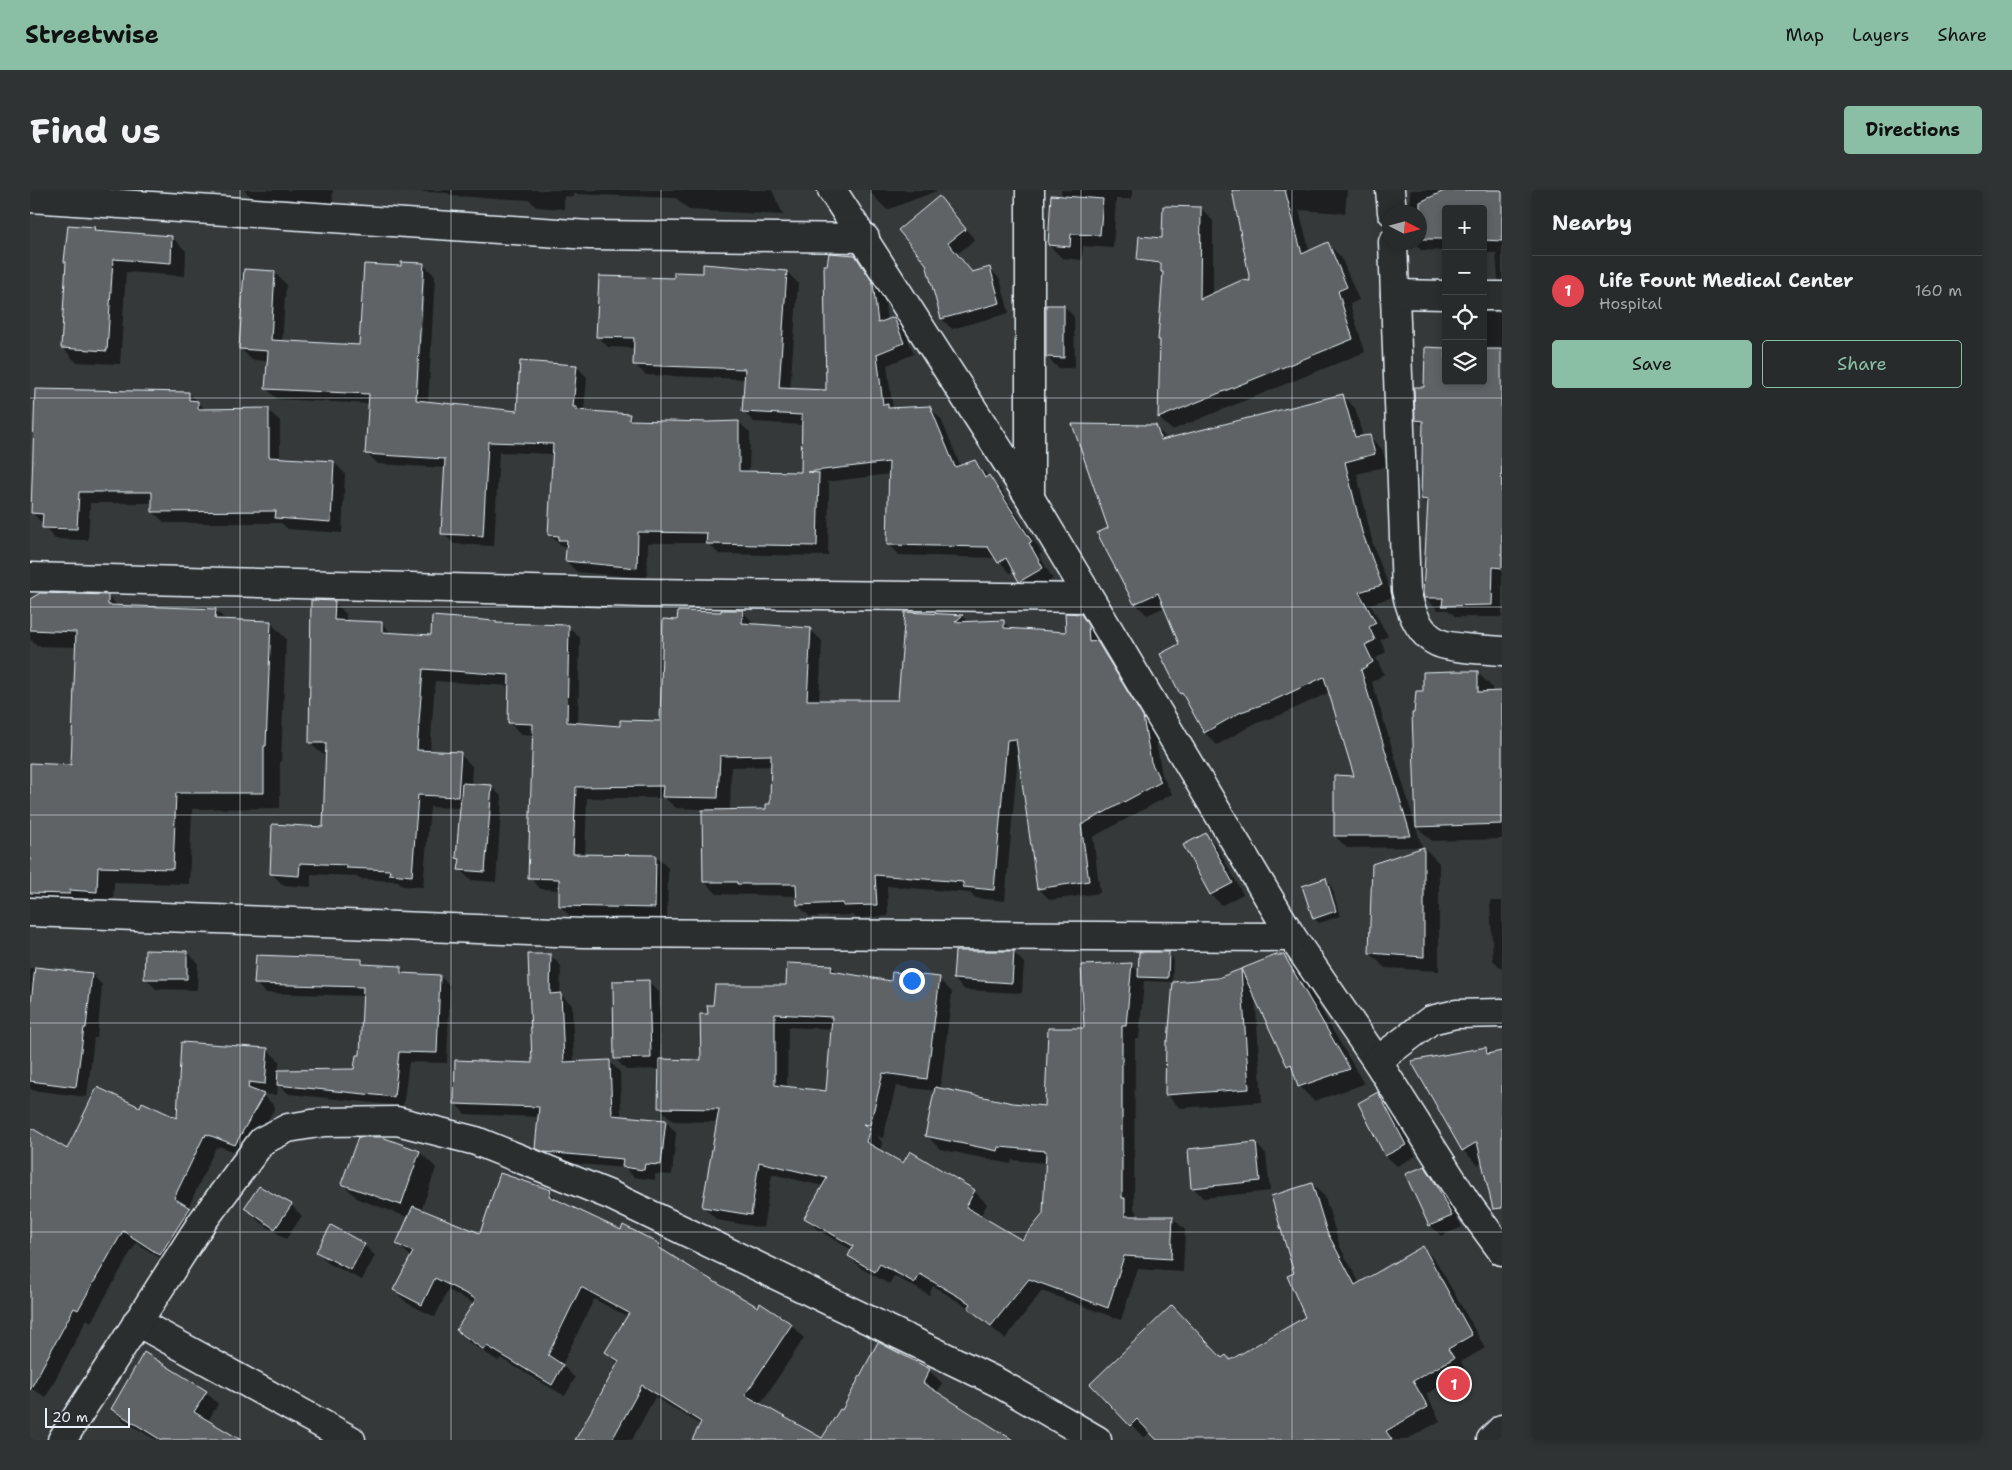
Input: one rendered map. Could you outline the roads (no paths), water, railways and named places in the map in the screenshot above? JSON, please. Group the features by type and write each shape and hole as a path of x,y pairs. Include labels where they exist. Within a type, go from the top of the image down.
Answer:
{"street":[{"path":"832,190 1030,498 1292,937 1376,1061 1466,1202 1502,1251"},
{"path":"1030,190 1030,498"},
{"path":"1390,190 1391,205"},
{"path":"30,198 589,235 864,238"},
{"path":"1393,250 1406,590 1409,604 1415,619 1437,643 1502,651"},
{"path":"1395,294 1442,295"},
{"path":"1487,296 1502,296"},
{"path":"30,577 643,593 1089,598"},
{"path":"30,912 583,933 1292,937"},
{"path":"1376,1061 1431,1020 1456,1014 1502,1013"},
{"path":"62,1440 202,1222 262,1141 288,1128 324,1122 397,1122 476,1141 610,1195 997,1382 1097,1440"},
{"path":"137,1322 351,1440"},
{"path":"1491,1440 1502,1430"}],"place":[{"name":"Life Fount Medical Center","path":"1454,1384"}]}
